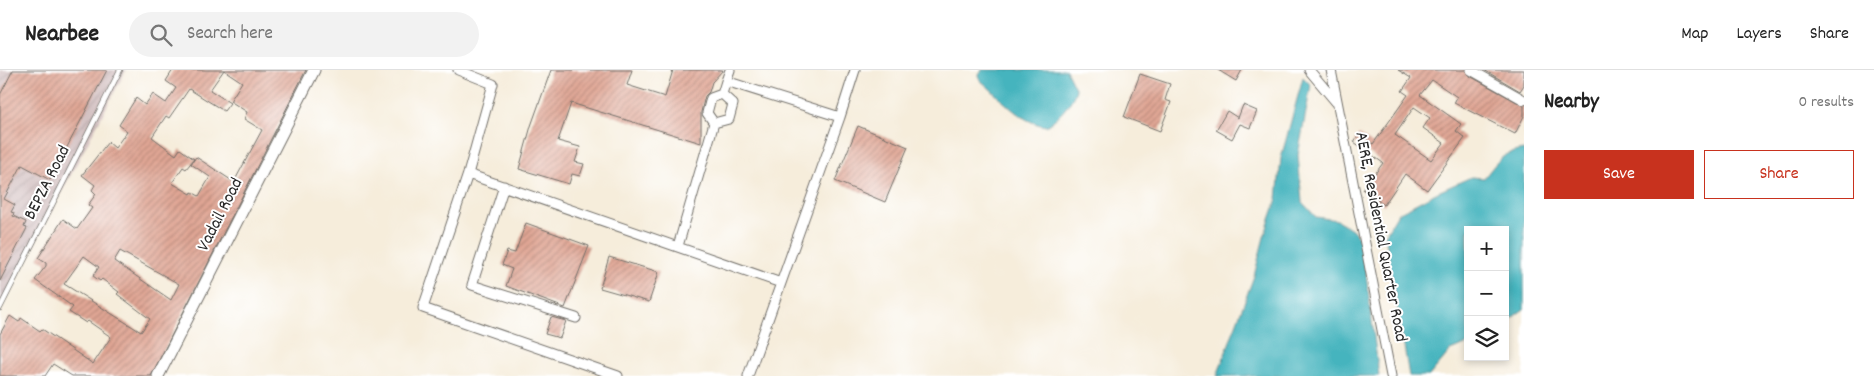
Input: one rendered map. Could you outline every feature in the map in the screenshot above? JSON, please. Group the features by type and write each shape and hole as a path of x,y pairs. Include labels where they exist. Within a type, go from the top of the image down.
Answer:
{"street":[{"name":"Vadail Road","path":"158,376 314,70"},
{"path":"458,70 492,84 468,174 423,308 618,376"},
{"path":"722,94 730,70"},
{"path":"748,376 855,70"},
{"name":"AERE, Residential Quarter Road","path":"1309,70 1338,104"},
{"name":"AERE, Residential Quarter Road","path":"1331,70 1391,376"},
{"path":"1471,70 1524,100"},
{"path":"726,81 840,117"},
{"path":"714,123 729,119 733,104 722,94"},
{"path":"714,123 707,113 711,98 722,94"},
{"path":"678,246 714,123"},
{"path":"468,174 781,283"},
{"path":"504,186 472,284 576,318"}],"lane":[{"name":"BEPZA Road","path":"0,308 120,70"}],"shaded area":[{"path":"0,70 126,70 0,309"}],"water":[{"path":"982,70 1066,70 1076,90 1071,101 1055,119 1046,126 1036,124 1010,108 980,80 979,75"},
{"path":"1303,77 1311,85 1298,155 1302,202 1316,217 1337,220 1352,229 1358,236 1366,274 1379,376 1217,376 1254,276 1264,237 1277,199 1281,158"},
{"path":"1524,150 1524,309 1509,320 1509,226 1464,226 1464,346 1450,351 1429,376 1409,376 1385,235 1398,213 1471,177 1484,178 1497,162 1516,151"}],"building":[{"path":"13,70 107,70 50,180 22,165 4,199 15,205 11,212 14,213 13,216 26,222 24,227 27,228 0,281 0,95"},
{"path":"173,70 224,70 306,70 151,376 72,376 53,364 45,376 0,376 0,334 10,316 19,322 21,318 40,331 42,329 93,364 111,337 88,321 86,323 69,312 73,307 35,280 46,266 46,263 38,258 63,219 77,229 92,208 88,205 96,194 92,190 95,185 82,175 108,142 115,148 127,131 119,125 136,98 145,105 153,94 166,103 176,88 166,81","holes":["224,70 242,82 230,101 247,112 244,119 262,130 234,182 196,157 191,164 210,177 199,196 192,192 191,194 172,183 183,167 186,169 194,159 180,149 176,155 152,137 166,116 169,118 189,89 224,111 230,103 210,90","120,251 179,284 171,300 114,261","84,256 99,267 93,276 100,281 102,279 119,292 117,294 150,319 141,332 64,284"]},
{"path":"551,70 632,70 627,85 665,97 673,70 723,70 712,82 709,92 705,96 701,112 701,143 571,103 558,141 580,147 575,162 584,164 580,176 572,174 569,184 519,169 531,126"},
{"path":"1218,70 1242,70 1236,81"},
{"path":"1398,70 1465,70 1468,75 1524,106 1524,116 1515,134 1454,103 1457,97 1432,80 1420,95 1461,124 1456,131 1465,138 1427,190 1405,174 1384,205 1363,190 1383,163 1354,142 1359,134 1373,144 1408,95 1402,91 1411,78","holes":["1414,107 1430,118 1423,128 1444,143 1431,160 1395,135"]},
{"path":"1484,70 1524,70 1524,85 1520,91"},
{"path":"1140,74 1170,84 1165,100 1171,102 1160,131 1124,117"},
{"path":"1243,105 1257,111 1250,128 1240,124 1232,139 1216,130 1227,111 1238,118"},
{"path":"858,126 908,147 885,202 835,181"},
{"path":"526,223 589,246 565,308 506,286 512,269 502,265 507,251 515,253"},
{"path":"609,257 659,272 649,302 600,288"},
{"path":"551,317 566,321 560,338 545,334"}]}
